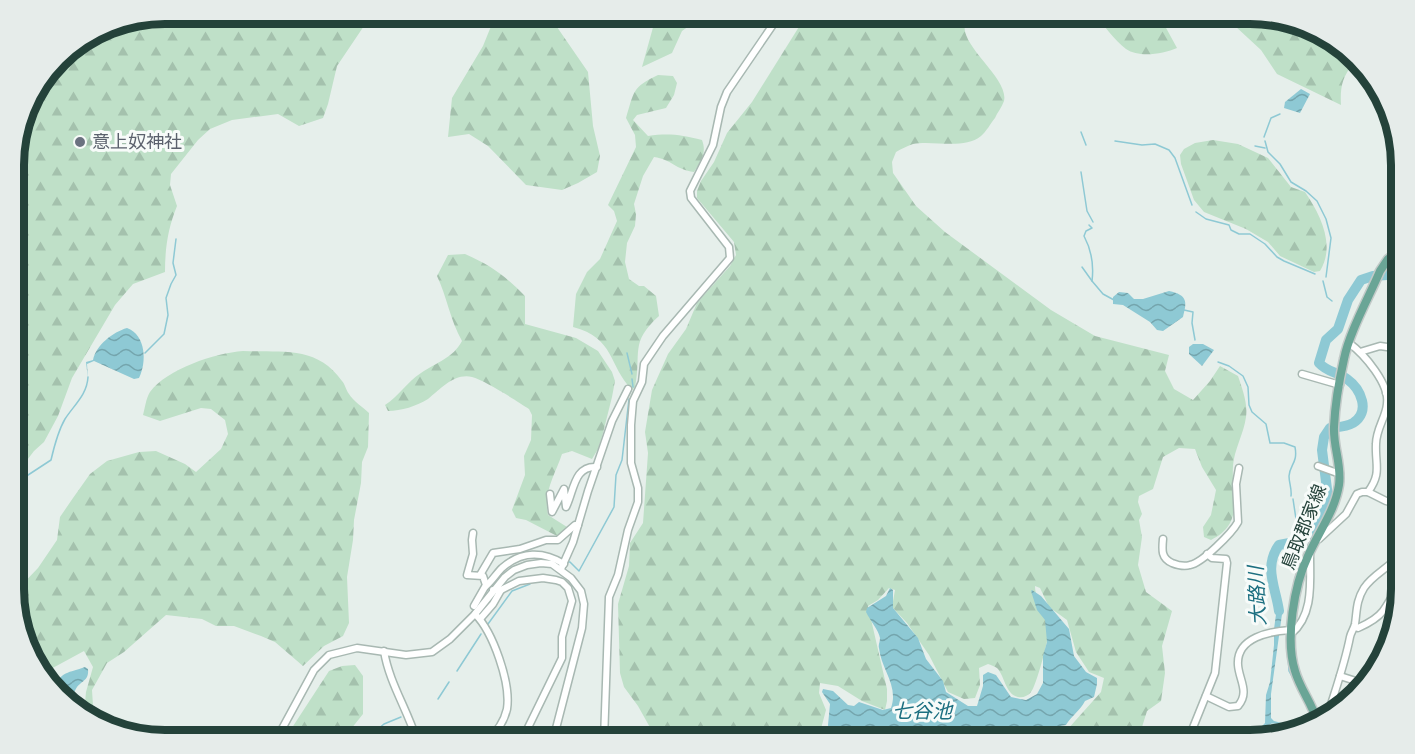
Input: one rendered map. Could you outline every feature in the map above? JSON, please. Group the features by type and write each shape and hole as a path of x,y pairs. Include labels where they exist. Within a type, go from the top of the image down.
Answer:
{"main road":[{"name":"鳥取郡家線","path":"1315,713 1295,673 1290,649 1291,632 1302,567 1334,504 1340,474 1334,426 1344,360 1378,275 1391,257"}],"street":[{"path":"604,730 609,597 618,575 638,497 631,463 633,401 642,382 645,360 730,258 729,247 691,198 690,192 713,145 723,100 774,24"},
{"path":"1349,343 1368,360 1386,393 1388,405 1376,444 1377,479 1368,492"},
{"path":"1360,352 1380,346 1391,348"},
{"path":"1302,374 1341,380"},
{"path":"562,567 612,421 628,389"},
{"path":"1386,393 1391,390"},
{"path":"1318,466 1340,474"},
{"path":"550,494 552,512 564,489 567,507 580,472 587,467 597,467"},
{"path":"1163,539 1162,554 1172,563 1181,566 1193,565 1219,545 1238,522 1236,484 1239,468"},
{"path":"1206,696 1229,707 1238,706 1244,694 1238,661 1242,647 1271,632 1291,632 1302,622 1307,612 1310,593 1311,548 1346,514 1358,494 1368,492 1391,502"},
{"path":"480,575 494,553 520,549 546,540 558,540 578,525"},
{"path":"473,533 473,554 467,575 480,575 485,578 486,586"},
{"path":"474,606 486,586 506,565 527,555 545,554 562,567 581,591 584,604 582,627 556,730"},
{"path":"1192,730 1215,673 1227,563 1226,559 1212,558 1207,554"},
{"path":"477,616 493,590 514,570 527,565 552,564 562,567"},
{"path":"1331,704 1355,627 1356,606 1363,589 1391,564"},
{"path":"493,590 501,590 519,581 543,578 562,582 568,588 572,601 562,637 562,658 527,730"},
{"path":"281,730 314,670 329,655 357,648 406,655 432,652 493,604 501,590"},
{"path":"1355,627 1358,628 1374,619 1383,611 1391,597"},
{"path":"477,616 483,622 495,649 507,693 507,709 502,724 496,730"},
{"path":"384,651 388,673 405,707 413,730"},
{"path":"1340,675 1357,681"}],"green space":[{"path":"365,24 337,66 323,118 299,126 278,114 232,120 210,129 198,140 171,174 170,185 177,206 168,238 165,272 133,284 115,305 72,378 58,416 44,442 24,464 24,156 31,120 53,79 72,59 95,43 120,31 147,25"},
{"path":"492,24 555,24 588,72 593,126 600,156 597,172 562,190 526,185 488,146 469,134 448,137 452,98 483,46"},
{"path":"654,24 692,24 682,31 672,53 642,67"},
{"path":"801,24 965,24 966,34 971,45 998,80 1004,101 987,130 974,140 957,144 913,144 896,152 892,162 893,173 916,206 945,232 1051,310 1095,336 1169,355 1165,371 1174,389 1193,400 1220,366 1238,376 1246,412 1233,466 1234,508 1228,526 1211,540 1204,537 1203,527 1211,515 1216,490 1202,467 1195,449 1179,448 1163,457 1153,489 1139,496 1142,537 1138,565 1146,592 1172,611 1162,646 1165,673 1161,701 1147,711 1141,730 1067,730 1101,692 1104,678 1089,672 1076,652 1067,620 1049,607 1040,588 1035,586 1037,597 1047,617 1049,629 1036,681 1031,692 1024,697 1018,697 1010,692 1000,671 988,664 979,668 980,685 975,698 964,699 948,692 929,655 907,623 892,607 895,590 889,588 878,600 868,606 887,689 885,710 862,701 838,686 820,683 819,693 826,710 821,730 651,730 624,687 620,673 618,604 629,566 630,543 643,523 648,453 645,432 652,390 668,354 686,329 697,303 730,266 736,255 734,242 697,198 697,191 727,133 752,102"},
{"path":"1103,24 1163,24 1177,48 1151,54 1137,53 1131,52 1118,42"},
{"path":"1233,24 1268,25 1295,31 1328,48 1351,66 1341,88 1341,105 1277,74 1261,50"},
{"path":"658,75 673,76 677,83 674,95 666,108 637,115 633,120 648,136 669,135 702,140 704,153 694,172 654,157 643,176 634,204 635,226 627,243 625,262 629,279 639,286 644,286 656,296 659,316 640,341 637,375 635,387 632,390 624,381 604,345 587,332 573,327 576,294 587,272 600,259 617,221 614,211 608,205 636,147 635,135 626,118 631,102 635,91 643,83"},
{"path":"1213,140 1238,144 1268,158 1291,187 1305,192 1321,220 1326,240 1327,251 1320,271 1314,272 1280,256 1268,242 1246,229 1204,212 1194,200 1180,155 1184,149 1195,143"},
{"path":"465,254 497,272 525,296 525,324 576,338 598,351 612,372 615,381 603,433 592,459 572,451 562,454 553,476 548,491 548,515 567,527 557,536 526,520 516,518 512,510 525,475 524,456 531,440 532,415 529,409 484,382 465,376 459,377 414,406 388,411 385,405 416,377 449,356 462,341 437,276 448,255"},
{"path":"232,352 285,352 310,356 332,369 343,382 351,397 369,413 368,447 362,462 347,577 349,623 343,636 324,646 303,666 275,642 261,636 234,626 216,626 202,619 166,615 124,652 107,663 92,690 93,710 85,704 93,667 84,651 50,670 35,643 29,625 25,607 24,583 38,568 57,540 60,517 90,474 107,461 139,452 156,451 185,464 196,472 221,449 228,434 225,420 211,409 201,408 160,421 143,415 150,392 168,376 192,364"},
{"path":"355,665 363,676 363,714 351,730 291,730 329,671 342,666"}],"water":[{"path":"1301,89 1310,94 1300,113 1284,108 1285,102"},
{"path":"1169,291 1183,297 1185,307 1183,317 1163,331 1157,330 1150,322 1123,305 1113,304 1113,297 1119,292 1128,293 1134,299 1143,299"},
{"path":"127,328 138,337 143,350 142,372 139,378 134,379 94,361 87,364 88,379 86,362 93,360 98,349 106,340"},
{"path":"1193,344 1203,344 1214,350 1202,366 1189,354 1189,347"},
{"name":"七谷池","path":"890,588 893,590 893,608 918,638 926,659 943,681 946,692 968,706 977,706 983,686 983,675 988,672 996,675 1011,697 1026,700 1037,694 1043,683 1043,656 1047,642 1045,620 1037,610 1032,590 1041,596 1069,629 1074,656 1086,672 1097,678 1094,697 1085,701 1066,725 1055,727 1053,730 829,730 830,704 822,692 823,689 833,691 848,705 854,706 859,702 883,710 891,708 893,692 880,656 880,638 866,612 867,608 886,596"},
{"path":"1279,598 1282,614 1271,694 1271,718 1288,725 1271,724 1258,730 1265,723 1266,695 1270,682 1274,645 1277,607 1275,601"},
{"path":"85,667 88,669 88,675 76,689 73,696 58,681 70,672"}],"waterway":[{"path":"1264,137 1271,118 1280,114"},
{"path":"1081,132 1086,145"},
{"path":"1115,141 1142,145 1155,144 1169,150 1175,158 1192,205"},
{"path":"1265,141 1268,152 1280,164 1291,182 1317,201 1326,219 1331,238 1326,277"},
{"path":"1255,146 1265,148"},
{"path":"1081,172 1087,211 1093,222"},
{"path":"1196,212 1206,219 1229,225 1231,230 1239,234 1250,234 1265,244 1277,257 1315,274"},
{"path":"1089,225 1092,228 1086,231 1084,236 1092,258 1092,281 1103,294 1114,300"},
{"path":"145,353 164,334 168,315 166,298 176,275 173,263 176,239"},
{"path":"1082,267 1092,281"},
{"name":"大路川","path":"1279,611 1271,569 1274,553 1279,545 1300,541 1309,534 1327,506 1322,450 1324,437 1330,428 1353,423 1362,413 1360,394 1352,383 1319,363 1326,340 1338,329 1348,300 1361,280 1373,276 1391,275"},
{"path":"1323,281 1327,297 1332,301"},
{"path":"1184,310 1193,312 1195,340"},
{"path":"627,353 632,374"},
{"path":"1218,362 1229,366 1243,376 1248,387 1249,405 1252,412 1266,424 1270,443 1284,443 1295,447 1295,460 1289,476 1291,496"},
{"path":"24,479 51,460 60,429 83,395 88,377"},
{"path":"632,379 633,387"},
{"path":"567,562 579,571 614,507 616,475 622,460 629,399"},
{"path":"1293,499 1296,519 1305,532"},
{"name":"大路川","path":"1312,537 1324,515"},
{"path":"1305,551 1310,541"},
{"path":"1295,578 1302,558"},
{"path":"488,624 512,591 530,584"},
{"path":"457,671 481,634"},
{"path":"1287,638 1289,671 1294,680"},
{"path":"438,699 449,682"},
{"path":"377,730 384,724 401,717"}],"place":[{"name":"意上奴神社","path":"80,142"}]}
